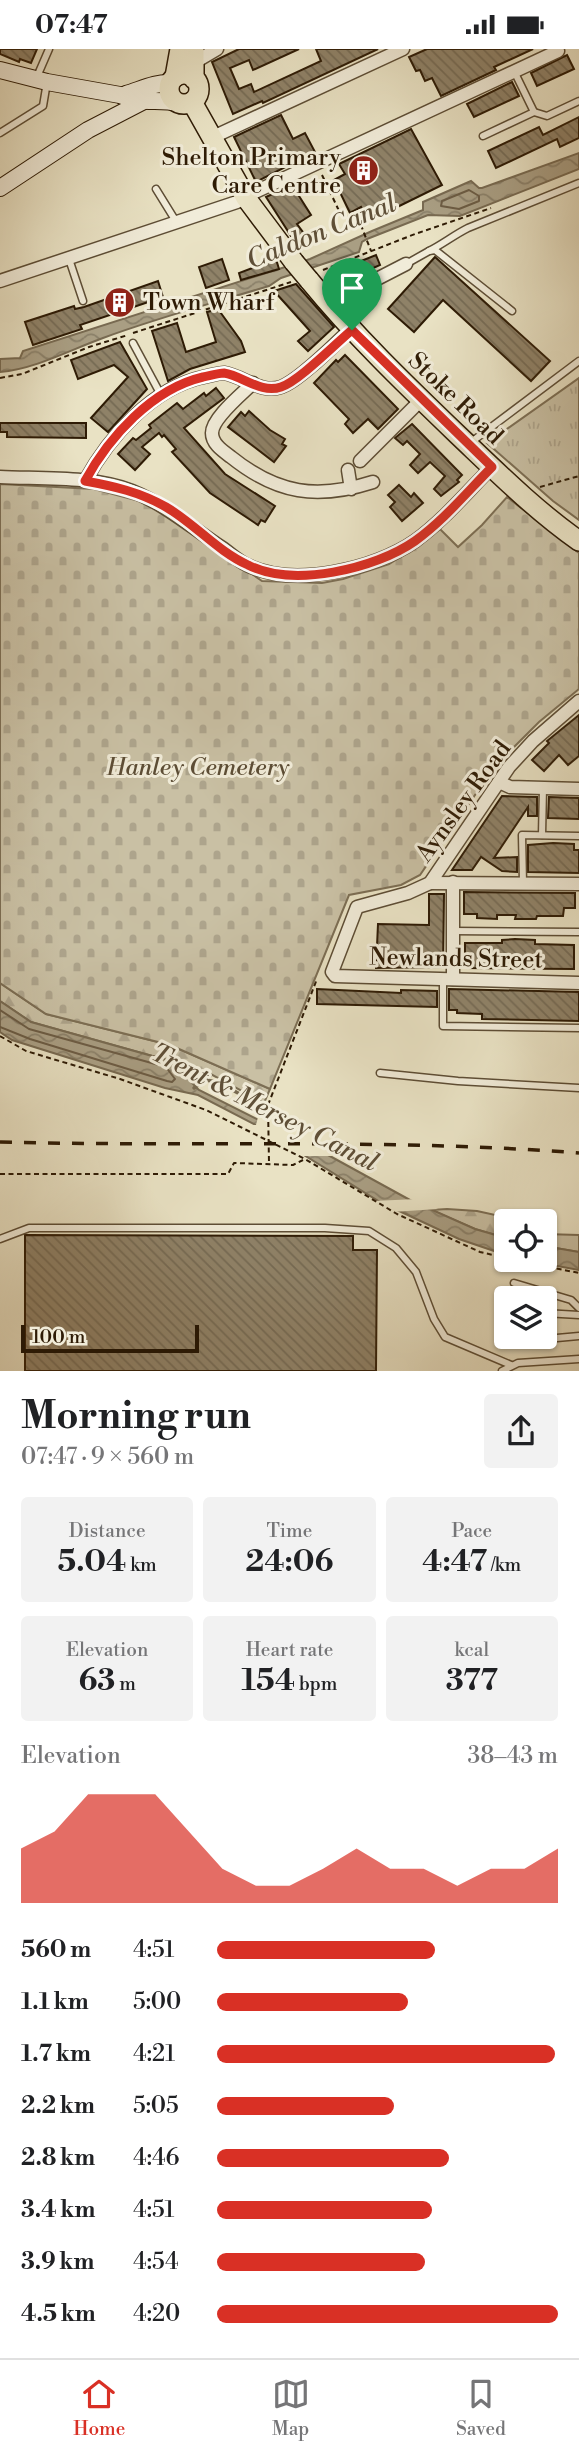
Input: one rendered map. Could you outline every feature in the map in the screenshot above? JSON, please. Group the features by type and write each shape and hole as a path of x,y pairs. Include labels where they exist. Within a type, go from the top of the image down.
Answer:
{"main road":[{"path":"0,70 42,81 120,95 131,100 185,102 198,92 185,66 162,83 120,95"},
{"name":"Stoke Road","path":"185,66 169,94 185,102 214,137 246,198 336,313 468,445 551,521 579,541"},
{"path":"88,130 103,113 96,92"},
{"path":"0,188 88,130 144,101"}],"street":[{"path":"185,66 217,49"},
{"path":"214,137 403,49"},
{"path":"0,281 246,198 514,71 536,54 558,51"},
{"path":"336,313 373,281 406,264"},
{"path":"85,481 96,461 118,434 149,404 189,380 223,373 265,389 280,387 302,373 352,330"},
{"path":"253,383 222,413 213,426 211,435 216,444 245,469 262,480 300,491 334,492 373,482"},
{"path":"360,460 421,400"},
{"path":"0,477 85,481 129,490 166,507 248,566 275,573 316,575 375,561 414,542 439,521 492,467"},
{"path":"348,470 351,489"},
{"name":"Aynsley Road","path":"332,975 357,907 408,893 429,883 499,782 533,741 579,701"},
{"path":"499,782 510,787 573,789"},
{"path":"448,979 453,931 453,882"},
{"path":"429,883 579,884"},
{"name":"Newlands Street","path":"332,975 579,983"}],"lane":[{"path":"0,133 43,106 42,81 49,49"},
{"path":"514,71 534,112"},
{"path":"483,136 534,112 547,116 579,101"},
{"path":"406,264 468,228 579,183"},
{"path":"156,189 177,223"},
{"path":"429,251 435,250 441,254 512,311"},
{"path":"69,259 83,301"},
{"path":"133,343 162,396"},
{"path":"468,445 579,361"},
{"path":"573,789 579,779"},
{"path":"542,835 543,788"},
{"path":"523,883 522,835 579,836"},
{"path":"453,931 579,932"},
{"path":"448,979 443,1026 579,1028"},
{"path":"380,1073 469,1082 579,1088"},
{"path":"0,1239 29,1228 335,1228 369,1231 396,1248 416,1272 434,1319 445,1337 511,1365"},
{"path":"514,1283 571,1300 579,1308"},
{"path":"557,1314 579,1315"},
{"path":"557,1338 579,1336"},
{"path":"502,1371 519,1363 579,1359"}],"path":[{"path":"317,163 341,215 359,221 371,252"},
{"path":"515,488 538,488 579,476"},
{"path":"269,1163 268,1105 317,979"},
{"path":"0,1036 26,1051 120,1079 193,1105 305,1159 397,1214 494,1255"},
{"path":"0,1174 228,1174 234,1163 293,1165 305,1159"},
{"path":"557,1269 579,1273"}],"green space":[{"path":"579,378 579,520 553,501 487,443"},
{"name":"Hanley Cemetery","path":"0,484 94,489 143,502 166,514 262,581 322,583 343,579 389,564 440,529 458,547 507,497 579,553 579,689 539,722 495,766 420,875 401,885 349,895 270,1089 170,1045 46,1014 0,983"},
{"path":"0,983 46,1014 170,1045 270,1089 264,1103 207,1072 193,1084 170,1061 31,1022 0,1001"},
{"path":"431,1210 477,1211 494,1215 494,1235 475,1229"},
{"path":"557,1234 579,1235 579,1252 557,1248"}],"water":[{"path":"579,153 579,169 460,216 428,215 367,239 362,242 359,252 281,278 269,286 144,324 39,363 0,372 0,359 20,358 23,351 310,259 423,210 423,202 471,181 482,188"},
{"path":"0,1001 31,1022 170,1061 199,1090 410,1200 475,1229 494,1235 494,1251 459,1239 380,1202 254,1124 198,1095 165,1088 12,1040 0,1032"},
{"path":"557,1248 579,1252 579,1270 557,1266"}],"pier":[{"path":"258,1117 337,1156 301,1156 249,1125 256,1125"},
{"path":"417,1199 438,1209 392,1212 373,1201"}],"building":[{"path":"0,49 37,49 31,63 20,59 19,62 0,54"},
{"path":"239,49 299,49 253,70 249,60 230,68 239,89 251,84 254,92 321,61 316,49 378,49 263,103 262,101 233,114 212,62"},
{"path":"427,49 533,49 441,96 432,78 425,81 409,57"},
{"path":"567,55 574,69 537,86 531,73"},
{"path":"512,82 519,96 474,117 467,104"},
{"path":"281,115 293,139 305,133 315,152 256,182 234,137"},
{"path":"579,117 579,138 560,147 557,139 496,168 488,151 539,127 543,135"},
{"name":"Shelton Primary Care Centre","path":"411,129 442,185 379,216 378,213 366,218 361,207 350,213 334,180 345,174 339,164"},
{"path":"292,185 311,215 297,224 309,244 300,250 266,197"},
{"path":"376,255 380,265 360,274 356,263"},
{"path":"435,257 550,361 531,381 443,300 414,332 388,309"},
{"path":"222,259 229,280 206,288 199,267"},
{"path":"276,259 279,269 241,280 239,273"},
{"path":"158,281 163,297 80,325 82,329 33,345 25,322 74,306 75,309 84,307"},
{"path":"296,284 334,327 308,351 298,341 310,331 274,291"},
{"path":"218,309 241,341 245,352 190,369 168,381 152,331 177,323 186,352 216,342 207,312"},
{"path":"120,342 147,389 108,432 91,418 128,377 114,365 78,379 71,360"},
{"path":"345,355 398,409 378,429 368,419 353,433 345,424 349,419 314,383 336,360 338,362"},
{"path":"216,388 224,398 184,428 225,474 275,506 265,522 261,520 258,525 210,493 172,452 176,449 164,435 162,437 159,433 142,447 150,454 135,470 118,454 133,438 136,440 151,428 149,425 177,403 183,409 204,393 206,396"},
{"path":"249,411 270,430 285,439 282,444 286,446 274,462 228,427 241,412 245,416"},
{"path":"0,423 86,423 86,438 7,437 7,432 0,432"},
{"path":"412,424 462,475 457,480 459,482 441,496 434,489 445,476 430,462 418,473 410,465 420,454 407,441 403,445 395,438"},
{"path":"399,485 411,497 414,493 423,503 402,521 390,507 395,502 388,495"},
{"path":"579,715 579,756 568,765 559,755 544,771 532,760 549,743 547,741"},
{"path":"502,796 537,797 537,816 528,816 528,807 494,858 517,857 517,872 502,871 481,857 472,870 452,870"},
{"path":"549,797 579,798 579,819 548,818"},
{"path":"574,844 574,850 579,850 579,873 528,872 528,845"},
{"path":"464,892 575,893 575,908 564,908 563,916 537,916 536,919 515,919 516,915 497,915 497,919 477,918 477,914 464,914"},
{"path":"429,894 444,894 443,967 376,968 378,924 429,925"},
{"path":"502,940 535,940 535,944 574,945 574,969 465,968 465,943 502,943"},
{"path":"317,989 401,993 401,990 437,991 437,1007 317,1004"},
{"path":"449,989 579,992 579,1021 482,1019 482,1014 457,1013 457,1010 449,1010"},
{"path":"25,1235 353,1236 353,1250 377,1250 376,1371 25,1371"}],"waterway":[{"name":"Trent & Mersey Canal","path":"194,1088 210,1076"},
{"name":"Trent & Mersey Canal","path":"205,1080 218,1082 263,1107"}],"railway":[{"path":"0,1142 362,1144 579,1153"}],"place":[{"name":"Shelton Primary Care Centre","path":"364,171"},
{"name":"Town Wharf","path":"120,302"}],"route":[{"path":"352,330 492,467 439,521 414,542 375,561 336,572 316,575 275,573 248,566 166,507 129,490 85,481 96,461 118,434 149,404 189,380 223,373 265,389 280,387 302,373 352,330"}],"water label":[{"name":"Caldon Canal","path":"321,231"}]}
